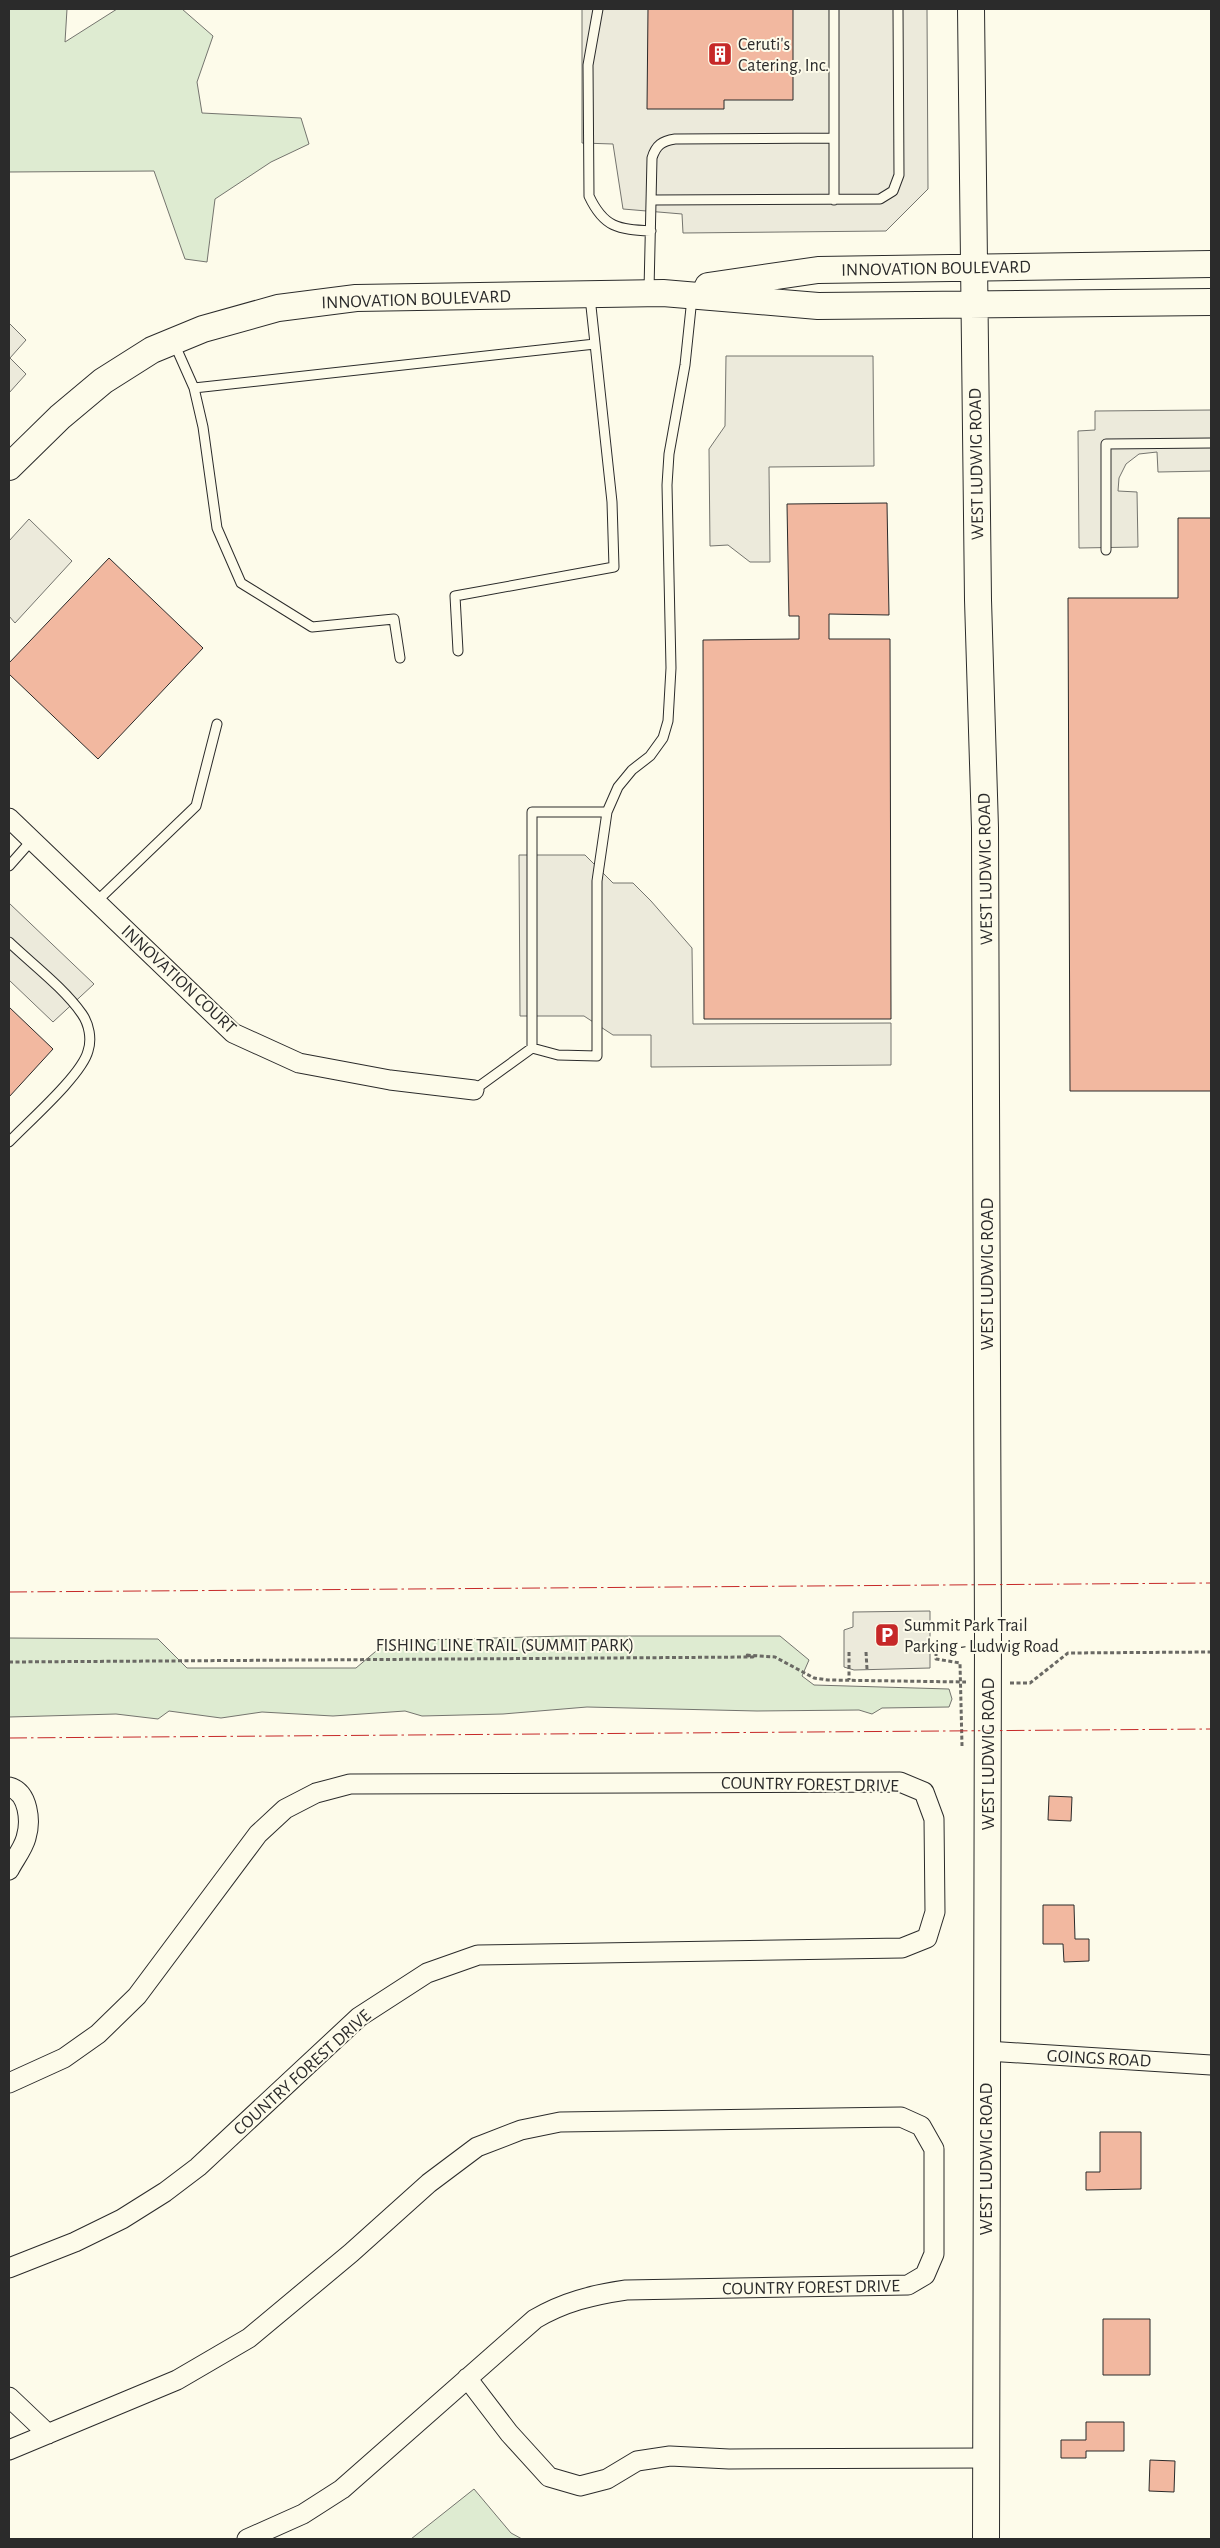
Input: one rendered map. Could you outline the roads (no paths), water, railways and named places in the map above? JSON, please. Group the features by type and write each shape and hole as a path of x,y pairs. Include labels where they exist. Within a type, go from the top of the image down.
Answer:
{"main road":[{"name":"WEST LUDWIG ROAD","path":"971,9 978,600 985,828 988,1627 986,2539"},
{"name":"INNOVATION BOULEVARD","path":"656,293 818,270 1211,264"},
{"name":"INNOVATION BOULEVARD","path":"9,467 60,417 103,381 152,350 203,329 278,308 356,298 656,293 818,306 1211,302"}],"street":[{"name":"INNOVATION COURT","path":"9,818 233,1033 299,1062 390,1080 474,1090"},
{"name":"COUNTRY FOREST DRIVE","path":"9,2083 64,2058 98,2034 137,1996 258,1834 285,1808 316,1793 350,1784 900,1782 924,1792 934,1819 935,1912 927,1938 902,1948 478,1956 427,1973 359,2017 198,2167 165,2192 122,2219 75,2242 9,2268"},
{"path":"9,1787 14,1788 25,1802 29,1818 26,1839 9,1870"},
{"name":"GOINGS ROAD","path":"987,2051 1211,2065"},
{"name":"COUNTRY FOREST DRIVE","path":"9,2450 176,2380 249,2338 350,2253 428,2183 477,2147 521,2130 560,2122 902,2117 921,2126 934,2149 934,2254 925,2275 908,2285 626,2290 587,2296 556,2307 535,2319 342,2489 303,2514 246,2539"},
{"path":"467,2378 508,2434 549,2477 580,2486 608,2479 637,2461 670,2456 729,2459 986,2458"},
{"path":"9,2397 48,2434"}],"lane":[{"path":"598,9 588,65 589,196 596,211 609,224 624,229 651,231"},
{"path":"834,9 834,200"},
{"path":"653,200 880,199 893,191 899,175 898,9"},
{"path":"656,293 651,231 653,200 652,158 655,148 664,141 834,138"},
{"path":"458,651 454,596 614,568 612,502 589,294"},
{"path":"532,1048 558,1055 597,1056 597,881 607,812 618,787 632,770 650,756 663,738 668,721 671,668 667,485 669,454 685,366 692,295"},
{"path":"173,341 194,388 203,427 217,528 241,583 312,627 394,619 400,658"},
{"path":"194,388 595,344"},
{"path":"1106,550 1106,444 1211,443"},
{"path":"96,902 196,806 217,724"},
{"path":"532,1048 532,812 607,812"},
{"path":"9,866 32,840"},
{"path":"9,942 83,1015 90,1033 89,1050 81,1066 9,1142"},
{"path":"474,1090 532,1048"}],"place":[{"name":"Ceruti's Catering, Inc.","path":"720,54"},
{"name":"Summit Park Trail Parking - Ludwig Road","path":"887,1635"}]}
